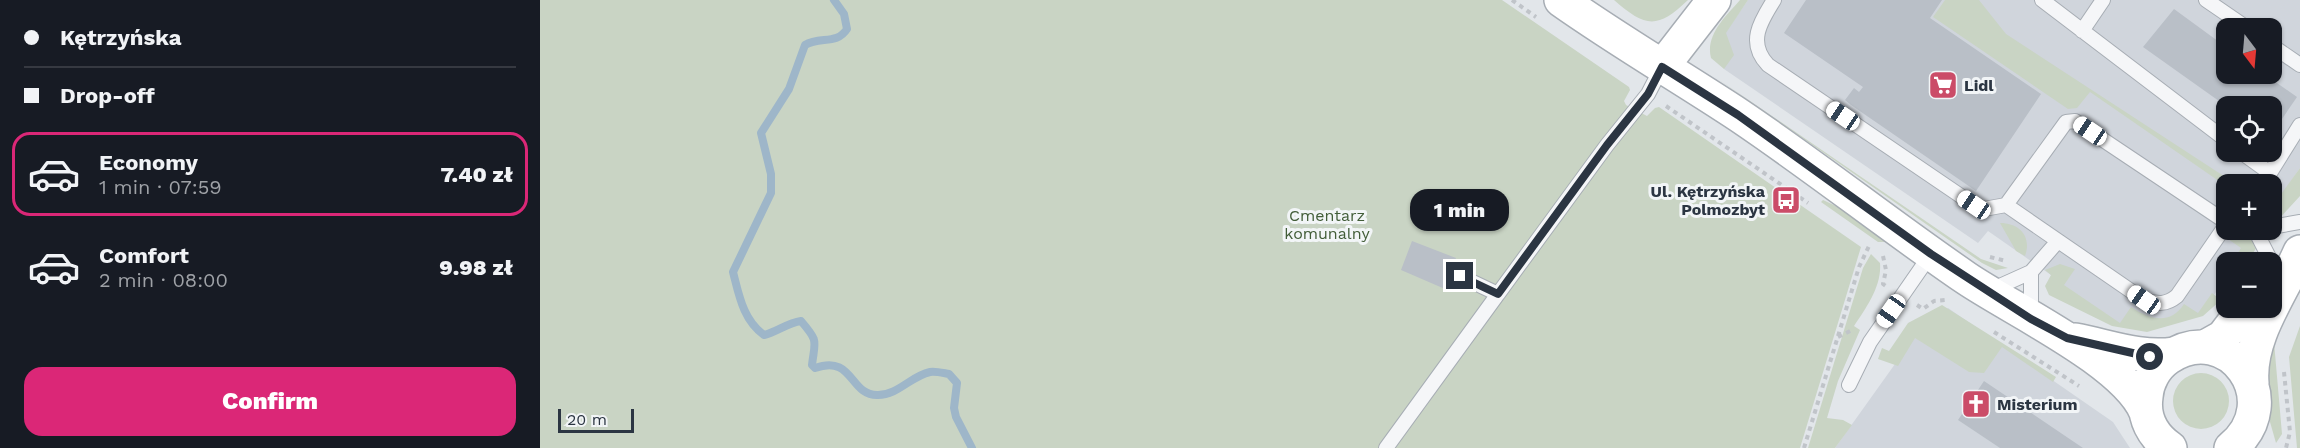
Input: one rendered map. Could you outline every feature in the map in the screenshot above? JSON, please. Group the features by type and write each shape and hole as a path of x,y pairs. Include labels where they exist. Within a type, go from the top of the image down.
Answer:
{"main road":[{"path":"1655,81 1714,0"},
{"path":"1551,10 1655,81 1795,154 1986,292 2067,338 2135,391 2156,436 2170,448"},
{"path":"2282,264 2300,244"},
{"path":"2146,412 2146,389 2150,379 2164,360 2223,337 2237,318"},
{"path":"2265,318 2252,360 2253,396 2260,434 2267,448"},
{"path":"2067,338 2150,357 2189,351 2234,358 2253,396 2247,430 2231,448"}],"lane":[{"path":"1774,0 1756,31 1757,50 1768,64 1974,205 1984,209 2006,205 2066,122 2075,121 2216,217"},
{"path":"2042,0 2216,132"},
{"path":"2082,31 2103,0"},
{"path":"2206,0 2232,18"},
{"path":"2282,53 2300,65"},
{"path":"1386,448 1655,81"},
{"path":"2282,154 2300,126"},
{"path":"2255,162 2270,173 2277,162"},
{"path":"2006,205 2144,300 2158,304 2169,302 2177,296 2216,239"},
{"path":"2282,225 2300,222"},
{"path":"2263,240 2272,252"},
{"path":"1986,292 2031,272 2058,241"},
{"path":"1849,386 1870,342 1931,254"},
{"path":"2031,272 2031,319"},
{"path":"1460,276 1498,294"}],"path":[{"path":"1512,0 1551,10"},
{"path":"1655,81 1817,210"},
{"path":"1860,240 1874,250"},
{"path":"1804,448 1859,267 1869,246"},
{"path":"1880,254 1886,263 1883,284 1923,309 1938,300 1952,304"},
{"path":"1980,255 2020,264 2031,272"},
{"path":"1988,328 2081,387"},
{"path":"2283,365 2290,432 2286,448"}],"shaded area":[{"path":"1748,0 2300,0 2300,168 2282,194 2282,174 2216,174 2216,240 2251,240 2243,252 2216,252 2216,292 2200,316 2120,325 2051,289 2051,275 1988,231 1978,243 1724,69 1725,33"},
{"path":"1948,308 2113,422 2130,448 1835,448 1920,329"}],"green space":[{"name":"Cmentarz komunalny","path":"540,0 1502,0 1629,87 1630,90 1624,101 1626,105 1647,116 1659,107 1861,247 1800,448 540,448"},
{"path":"1614,0 1688,0 1668,16 1651,21 1634,16"},
{"path":"1740,0 1748,0 1726,33 1734,55 1724,69 1711,58 1711,41 1718,26"},
{"path":"1945,0 1979,0 2006,34 2221,174 2216,174 2216,179 2090,92 2077,108 2068,109 1933,17"},
{"path":"1715,77 1981,259 2008,268 1996,270 1982,263"},
{"path":"2300,168 2300,196 2282,216 2282,193"},
{"path":"1823,200 1851,213 1886,242 1878,242 1821,202"},
{"path":"2000,223 2013,225 2023,232 2027,243 2025,256 2016,251"},
{"path":"2229,240 2251,240 2257,247 2254,252 2238,252 2241,248"},
{"path":"1871,254 1880,263 1876,288 1854,326 1860,330 1838,381 1827,418 1843,420 1852,425 1835,448 1808,448 1863,268"},
{"path":"2060,264 2075,269 2064,285 2120,323 2131,307 2145,315 2166,318 2178,311 2184,304 2198,313 2212,293 2216,296 2216,304 2203,316 2147,332 2112,326 2049,295 2045,286 2051,275 2045,270"},
{"path":"1942,305 2056,377 2053,382 2002,347 1984,373 1969,372 1915,338 1898,366 1878,359 1882,348 1889,351 1908,323"},
{"path":"2300,326 2300,448 2297,448 2289,357"},
{"path":"2274,342 2282,434 2276,443 2270,422 2265,373"},
{"path":"2201,373 2212,375 2221,381 2227,390 2229,401 2227,412 2221,421 2212,427 2201,429 2190,427 2181,421 2175,412 2173,401 2175,390 2181,381 2190,375"}],"building":[{"name":"Lidl","path":"1806,0 1942,0 1930,18 2041,94 1976,191 1851,105 1845,100 1854,88 1859,92 1863,87 1784,33"},
{"path":"2174,9 2216,40 2216,84 2278,84 2297,97 2282,119 2282,96 2216,96 2216,99 2143,47"},
{"path":"1412,241 1456,258 1445,289 1401,270"},
{"path":"1984,381 2083,448 2000,448 1958,420"}],"waterway":[{"path":"834,0 844,14 847,29 833,39 805,45 789,89 761,133 771,174 771,193 733,272 740,298 751,322 764,335 801,321 813,338 815,346 812,365 815,368 828,365 837,366 869,394 892,392 930,372 949,374 957,383 954,408 956,417 972,448"}],"place":[{"name":"Lidl","path":"1943,85"},
{"name":"Ul. Kętrzyńska Polmozbyt","path":"1786,200"},
{"name":"Misterium","path":"1976,404"}],"route":[{"path":"1460,276 1498,294 1607,145 1648,94 1662,67 1738,115 1833,181 1931,254 1986,292 2031,319 2067,338 2150,357"}]}
